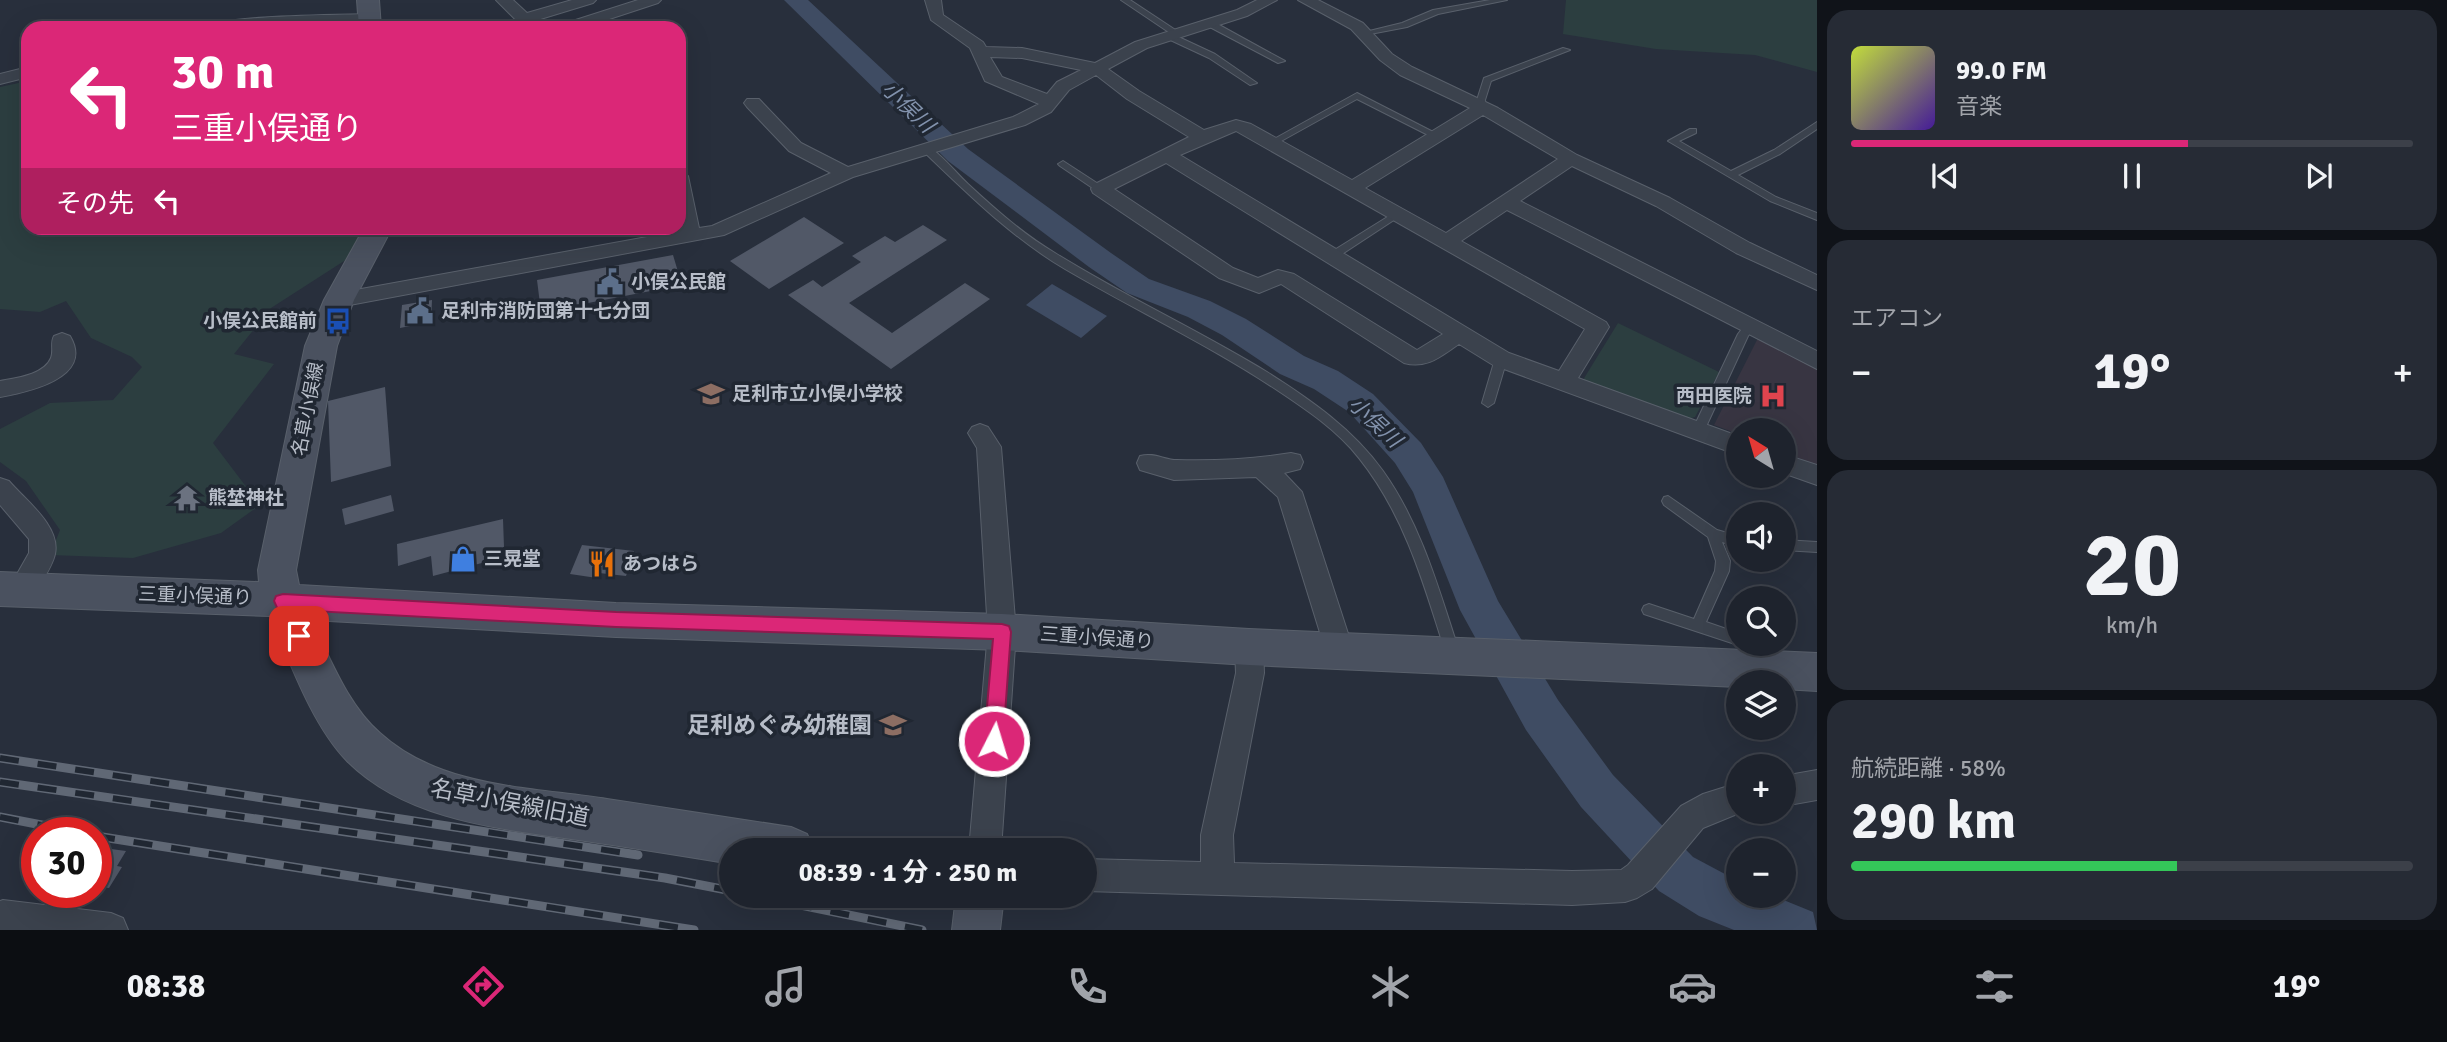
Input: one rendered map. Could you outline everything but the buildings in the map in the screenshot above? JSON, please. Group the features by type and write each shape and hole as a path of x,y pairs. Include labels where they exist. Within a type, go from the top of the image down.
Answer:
{"main road":[{"name":"名草小俣線","path":"283,601 278,584 279,556 316,363 339,300 374,235"},
{"name":"三重小俣通り","path":"11,589 603,619 1002,632 1539,662 1800,672"},
{"name":"名草小俣線旧道","path":"283,601 323,686 358,743 416,783 456,796 499,804 719,839"},
{"path":"975,930 978,908"}],"street":[{"path":"504,0 525,21"},
{"path":"536,21 588,0"},
{"path":"588,21 653,0"},
{"path":"933,0 936,17 972,41 982,52 988,71 996,81 1049,101"},
{"path":"339,300 717,231 846,173 1029,117 1045,108 1063,86 1141,45 1269,0"},
{"path":"1306,0 1341,16 1365,33 1396,65 1482,108 1571,159 1663,202 1743,248 1817,283"},
{"path":"291,21 370,16"},
{"path":"982,52 1022,53 1096,68 1133,95 1202,137"},
{"path":"2,79 21,74"},
{"path":"754,103 796,147 846,173"},
{"path":"1352,188 1482,108"},
{"path":"1100,189 1202,137 1236,125 1598,327 1563,383"},
{"path":"1168,156 1501,359 1726,442"},
{"path":"1447,241 1571,159"},
{"path":"1100,189 1226,273 1259,286 1278,277 1287,279 1412,357 1422,358 1460,333"},
{"path":"1506,202 1817,361"},
{"path":"686,211 691,236"},
{"path":"0,389 45,378 60,364 65,349 62,341"},
{"path":"980,433 989,447 1002,632 986,838"},
{"path":"1149,463 1174,470 1262,467 1291,462"},
{"path":"1262,467 1289,492 1340,652"},
{"path":"1796,468 1817,475"},
{"path":"0,488 42,536 42,554 11,589"},
{"path":"1218,877 1217,835 1251,673 1249,647"},
{"path":"1796,789 1817,785"},
{"path":"1097,875 1572,888 1625,886 1644,871 1679,831 1703,810 1726,802"},
{"path":"1,919 111,930"}],"lane":[{"path":"1125,0 1172,34 1253,83"},
{"path":"1365,33 1404,25 1436,12 1503,0"},
{"path":"1209,23 1281,61"},
{"path":"1482,108 1481,100 1487,80 1566,50"},
{"path":"1271,143 1357,96 1437,136"},
{"path":"1730,174 1777,152 1817,125"},
{"path":"1693,131 1672,141 1773,199 1817,217"},
{"path":"928,147 1013,227 1065,265 1237,358 1290,392 1345,434 1364,454 1386,485 1416,547 1460,658"},
{"path":"1063,164 1100,189"},
{"path":"1332,256 1397,214"},
{"path":"1698,431 1749,328"},
{"path":"1488,403 1501,359"},
{"path":"1668,501 1713,534 1726,538"},
{"path":"1698,625 1722,571 1723,561 1713,534"},
{"path":"1796,546 1817,547"},
{"path":"1649,610 1726,635"},
{"path":"1770,656 1800,672"}],"shaded area":[{"path":"1566,0 1817,0 1817,72 1755,55 1656,49 1563,34"},
{"path":"21,82 21,235 362,235 355,254 271,308 234,354 274,364 213,443 260,505 221,533 133,558 50,555 60,530 26,481 0,462 0,429 50,403 113,400 142,367 132,357 91,338 66,301 40,312 0,309 0,87"},
{"path":"1618,323 1719,372 1695,417 1688,419 1583,380"},
{"name":"西田医院","path":"1758,338 1817,367 1817,465 1796,457 1796,418 1726,418 1726,430 1714,425"}],"water":[{"path":"1052,284 1107,316 1081,338 1026,305"}],"waterway":[{"name":"小俣川","path":"795,0 958,155 1100,260 1138,286 1199,309 1234,327 1292,365 1326,380 1361,403 1408,453 1430,487 1481,610 1542,715 1597,791 1676,874 1717,898 1795,930"}],"railway":[{"path":"0,758 638,855"},
{"path":"0,782 665,878 719,888"},
{"path":"0,817 21,821"},
{"path":"112,839 694,930"},
{"path":"815,908 922,930"}],"place":[{"name":"小俣公民館","path":"610,282"},
{"name":"足利市消防団第十七分団","path":"420,311"},
{"name":"小俣公民館前","path":"338,321"},
{"name":"足利市立小俣小学校","path":"711,394"},
{"name":"西田医院","path":"1773,396"},
{"name":"熊埜神社","path":"187,498"},
{"name":"三晃堂","path":"463,559"},
{"name":"あつはら","path":"602,564"},
{"name":"足利めぐみ幼稚園","path":"893,725"}],"route":[{"path":"299,636 283,601 347,607 616,620 1002,632 994,741"}]}
